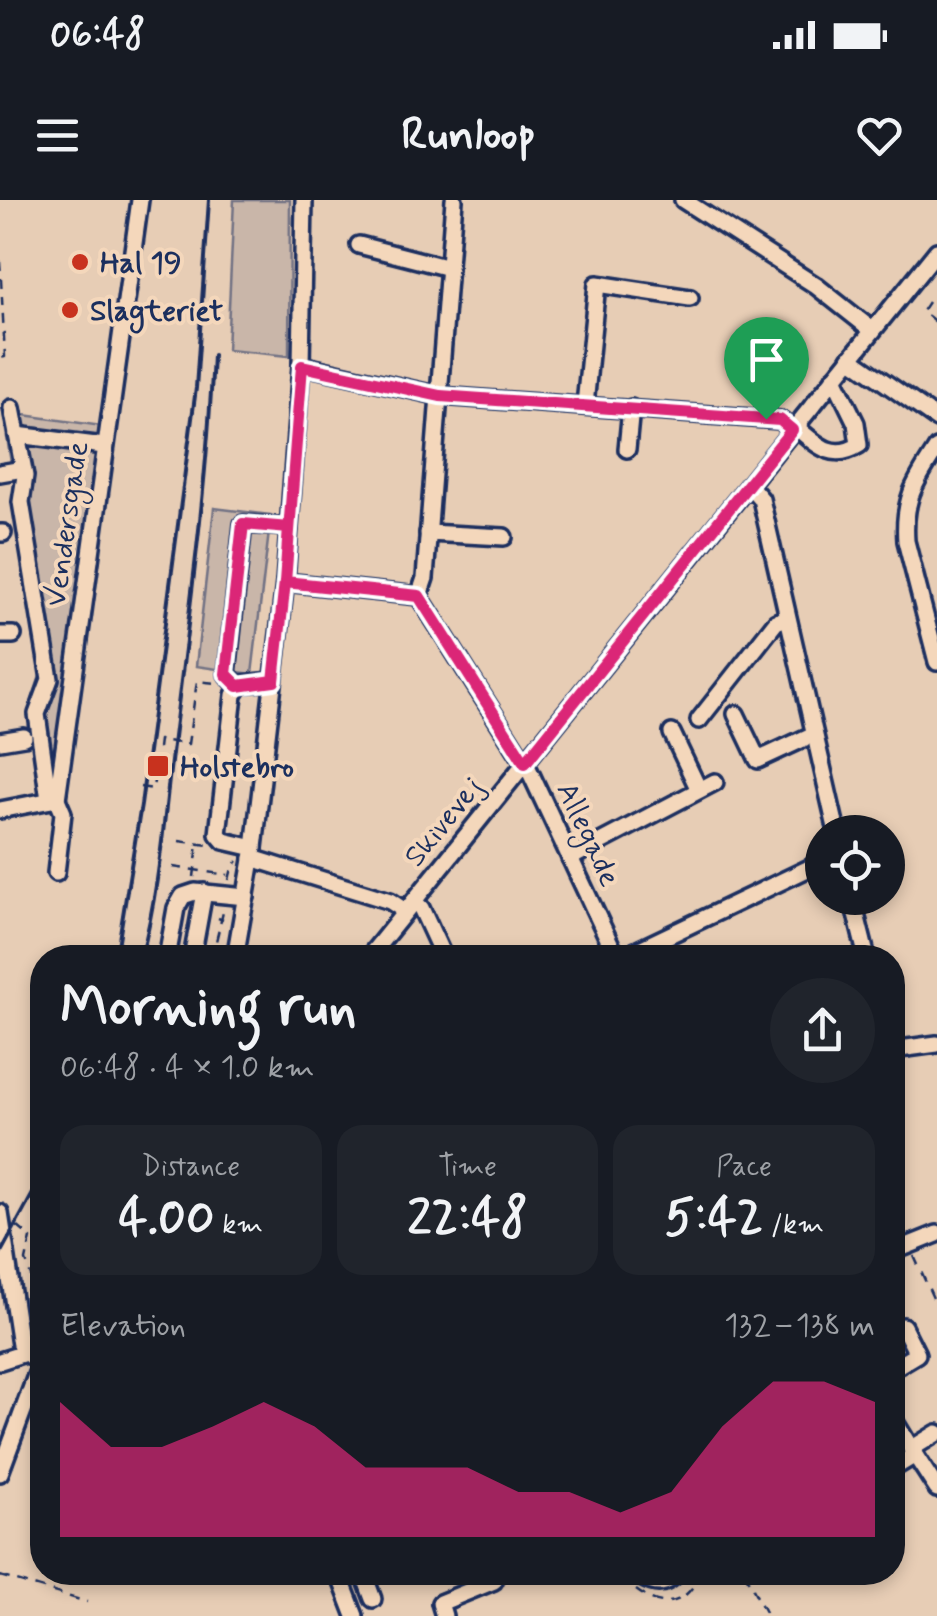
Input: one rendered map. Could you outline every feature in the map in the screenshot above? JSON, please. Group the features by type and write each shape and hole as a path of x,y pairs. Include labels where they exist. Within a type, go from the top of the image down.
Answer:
{"street":[{"name":"Vendersgade","path":"53,800 140,200"},
{"path":"237,945 253,853 285,582 302,366 304,200"},
{"path":"285,582 419,596 425,578 454,200"},
{"path":"683,200 815,285 872,330"},
{"path":"359,245 449,268"},
{"name":"Skivevej","path":"378,945 937,251"},
{"path":"585,404 598,284 690,298"},
{"path":"850,358 937,419"},
{"path":"302,366 440,396 780,420 825,451 848,452 859,444 856,423 834,378"},
{"path":"766,419 768,381"},
{"path":"12,408 23,469 21,502 50,678 37,714 53,800 63,813 56,873"},
{"path":"627,450 631,408"},
{"path":"17,435 104,446"},
{"path":"937,448 913,484 905,522 906,541 937,662"},
{"path":"0,473 23,469"},
{"path":"749,485 761,499 833,815"},
{"path":"238,686 226,674 243,524 289,528"},
{"path":"428,533 504,537"},
{"name":"Allegade","path":"419,596 525,763 613,945"},
{"path":"699,720 776,622 788,618"},
{"path":"238,686 274,681"},
{"path":"238,686 218,834 224,841 253,853 390,901 422,908 438,945"},
{"path":"736,714 758,760 814,734"},
{"path":"672,733 699,790"},
{"path":"0,741 24,737"},
{"path":"570,858 715,782"},
{"path":"0,810 53,800"},
{"path":"646,945 805,870"},
{"path":"170,945 178,902 198,892 246,897"},
{"path":"193,945 198,892"},
{"path":"856,915 864,945"},
{"path":"905,1048 937,1044"},
{"path":"6,1213 20,1345 30,1357"},
{"path":"905,1247 937,1234"},
{"path":"905,1328 917,1354 905,1361"},
{"path":"0,1361 25,1353"},
{"path":"0,1473 30,1393"},
{"path":"905,1458 937,1432"},
{"path":"905,1439 937,1489"},
{"path":"343,1585 355,1616"},
{"path":"368,1585 373,1598"},
{"path":"444,1616 440,1604 485,1585"}],"path":[{"path":"0,260 5,357 0,358"},
{"path":"928,302 922,311 937,323"},
{"path":"140,787 152,788 160,740 188,744 197,681 238,686"},
{"path":"180,842 198,844 198,892"},
{"path":"174,868 249,878"},
{"path":"6,1213 30,1238 26,1261 30,1277"},
{"path":"910,1245 937,1306"},
{"path":"0,1576 30,1585"},
{"path":"30,1585 87,1602"},
{"path":"751,1585 768,1616"}],"shaded area":[{"path":"234,200 290,200 289,356 227,350"},
{"path":"3,412 102,426 51,780 32,712 43,667"},
{"path":"214,508 271,515 252,674 196,666"}],"railway":[{"path":"118,945 141,805 196,388 209,200"},
{"path":"144,945 157,879 191,599 213,355"},
{"path":"0,1254 30,1199"}],"place":[{"name":"Hal 19","path":"80,262"},
{"name":"Slagteriet","path":"70,310"},
{"name":"Holstebro","path":"158,766"}],"route":[{"path":"766,419 440,396 302,366 285,582 274,681 238,686 226,674 243,524 289,528 285,582 419,596 525,763 792,430 780,420 766,419"}]}
